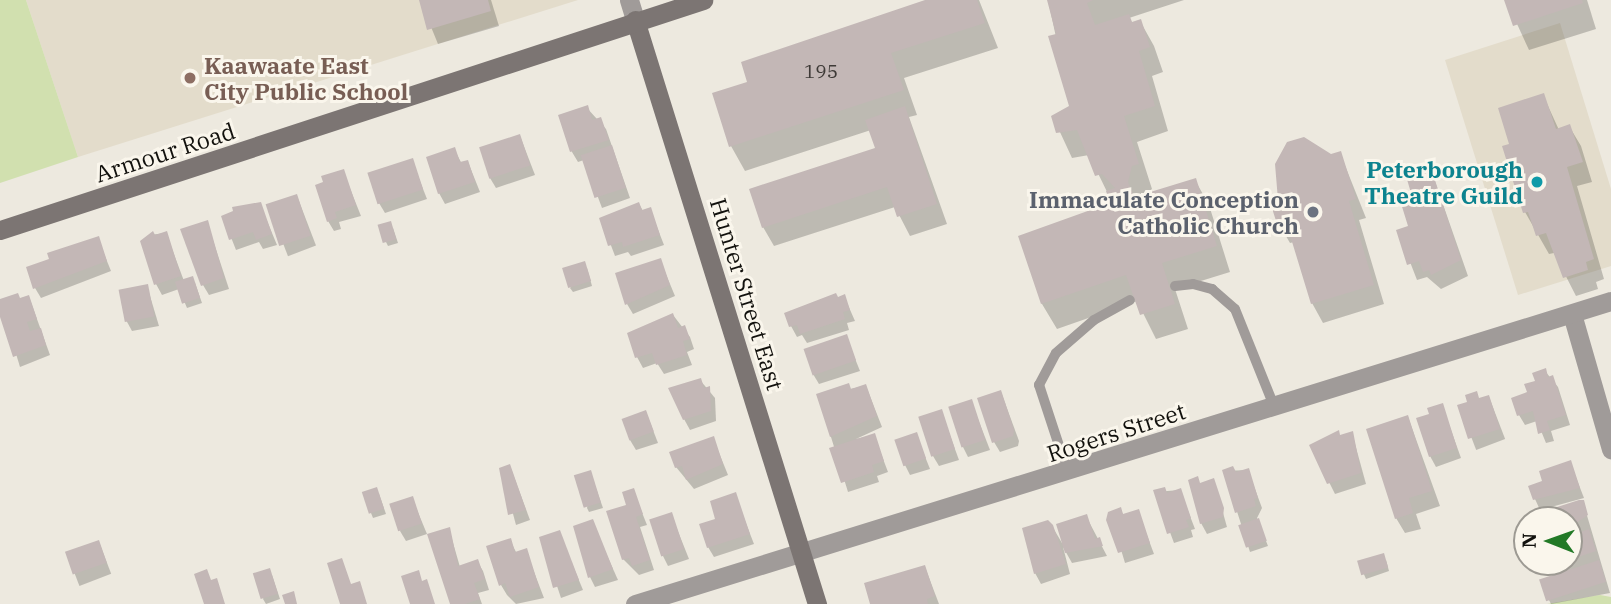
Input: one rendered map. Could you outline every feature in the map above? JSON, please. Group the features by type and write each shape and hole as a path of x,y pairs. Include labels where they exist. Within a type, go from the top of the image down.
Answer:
{"main road":[{"name":"Armour Road","path":"0,230 598,37 635,20 703,0"},
{"name":"Hunter Street East","path":"635,20 817,604"}],"street":[{"name":"Hunter Street East","path":"629,0 635,20"},
{"name":"Rogers Street","path":"635,604 1068,473 1611,301"},
{"path":"1572,314 1611,449"}],"lane":[{"path":"1174,286 1192,284 1212,289 1235,309 1274,406"},
{"path":"1068,473 1039,384 1056,353 1094,320 1130,300"}],"shaded area":[{"name":"Kaawaate East City Public School","path":"26,0 578,0 78,157"},
{"path":"1560,23 1611,189 1611,266 1518,295 1445,60"}],"green space":[{"path":"0,0 26,0 78,157 0,183"},
{"path":"1600,595 1611,597 1611,604 1547,604"}],"building":[{"path":"419,0 488,0 491,11 427,30"},
{"path":"925,0 977,0 985,23 891,53 904,90 729,147 712,93 747,82 741,62"},
{"path":"1047,0 1093,0 1087,3 1095,25 1129,14 1132,22 1141,19 1150,47 1139,51 1155,106 1124,116 1139,164 1132,166 1128,182 1134,197 1196,178 1217,246 1162,263 1175,304 1140,315 1126,275 1041,304 1018,236 1110,203 1106,191 1115,188 1102,174 1095,176 1077,130 1056,133 1051,116 1069,106 1048,36 1056,34"},
{"path":"1504,0 1582,0 1583,3 1513,26"},
{"path":"1544,93 1556,129 1570,124 1583,162 1567,167 1594,259 1586,262 1588,270 1563,278 1546,233 1536,236 1528,212 1523,213 1502,146 1509,144 1498,108"},
{"path":"588,105 592,120 601,117 609,140 570,152 558,115"},
{"path":"905,106 937,204 897,217 887,187 762,228 749,189 875,148 865,120"},
{"path":"520,134 530,165 489,179 479,147"},
{"name":"Immaculate Conception Catholic Church","path":"1304,137 1331,154 1341,151 1356,199 1349,201 1374,285 1311,304 1286,222 1277,224 1270,202 1278,200 1275,164 1287,142"},
{"path":"612,145 626,188 595,198 581,155"},
{"path":"455,147 460,162 468,160 475,182 438,194 426,157"},
{"path":"413,158 423,189 378,204 367,173"},
{"path":"1431,168 1461,260 1431,275 1429,270 1423,272 1419,261 1407,265 1396,230 1408,226 1399,197 1411,193 1406,176"},
{"path":"344,169 356,205 335,212 337,218 327,222 315,185 323,182 321,176"},
{"path":"297,194 311,236 279,246 266,204"},
{"path":"261,202 272,234 256,240 253,232 229,240 221,216 233,211 232,207"},
{"path":"639,202 642,210 651,207 660,235 623,247 622,242 608,246 599,218"},
{"path":"208,220 224,278 201,286 180,229"},
{"path":"391,221 396,239 383,243 378,225"},
{"path":"153,231 155,235 167,231 181,276 154,285 140,241"},
{"path":"99,236 107,261 33,289 26,267 49,259 47,253"},
{"path":"661,258 670,285 625,305 615,273"},
{"path":"585,261 591,281 568,288 562,268"},
{"path":"193,276 200,298 182,304 175,282"},
{"path":"148,284 154,316 125,322 119,290"},
{"path":"18,293 20,298 29,295 37,319 27,322 30,331 41,328 46,345 13,357 0,317 0,299"},
{"path":"836,293 838,297 845,294 850,310 843,312 845,319 800,334 797,325 789,327 784,313"},
{"path":"673,313 678,328 685,325 690,339 683,341 687,355 656,365 652,353 635,358 627,333"},
{"path":"847,334 856,360 813,375 804,349"},
{"path":"1546,368 1548,377 1553,375 1566,415 1547,421 1550,430 1538,434 1533,411 1517,416 1511,398 1527,392 1524,384 1535,381 1532,373"},
{"path":"701,378 704,388 710,386 711,411 683,420 668,388"},
{"path":"849,383 851,389 866,384 877,416 830,437 816,394"},
{"path":"1001,390 1014,430 1013,436 992,443 977,398"},
{"path":"1477,391 1479,398 1489,395 1500,429 1468,439 1457,405 1467,402 1465,395"},
{"path":"972,399 985,440 962,448 948,407"},
{"path":"1443,403 1457,448 1429,457 1416,418 1429,414 1427,408"},
{"path":"942,409 955,449 931,457 918,417"},
{"path":"646,410 654,432 629,441 622,419"},
{"path":"1408,415 1432,491 1409,498 1413,513 1395,519 1366,429"},
{"path":"1339,430 1340,435 1353,431 1361,473 1327,484 1309,445"},
{"path":"917,432 926,458 903,466 894,440"},
{"path":"875,433 884,461 872,465 874,472 841,483 829,448"},
{"path":"714,436 723,464 686,480 682,466 675,468 669,452"},
{"path":"1571,460 1580,488 1533,500 1528,486 1542,481 1539,471"},
{"path":"510,464 526,510 508,515 499,468"},
{"path":"1233,466 1236,472 1249,468 1258,498 1254,499 1256,506 1235,513 1222,470"},
{"path":"591,470 601,503 584,508 574,475"},
{"path":"1198,476 1200,483 1214,478 1224,508 1223,517 1200,524 1188,480"},
{"path":"377,487 384,509 369,514 362,492"},
{"path":"1165,487 1167,493 1181,488 1191,518 1186,520 1189,527 1167,534 1153,490"},
{"path":"634,488 643,514 636,517 650,560 632,566 629,558 622,560 606,511 626,505 622,492"},
{"path":"736,492 750,534 707,548 699,524 715,519 710,501"},
{"path":"413,496 422,524 398,531 389,504"},
{"path":"1584,500 1588,515 1583,518 1583,506 1560,506"},
{"path":"1121,507 1123,514 1139,509 1150,543 1118,553 1106,520 1108,512"},
{"path":"672,512 684,549 661,557 649,519"},
{"path":"1087,514 1095,539 1100,537 1103,546 1065,553 1056,524"},
{"path":"1259,518 1267,541 1246,548 1238,525"},
{"path":"593,519 613,569 588,578 573,526"},
{"path":"1048,520 1053,525 1066,564 1034,574 1022,528"},
{"path":"450,527 458,566 478,559 485,579 474,583 480,599 465,604 450,604 427,534"},
{"path":"1589,529 1596,551 1583,555 1583,531"},
{"path":"560,530 579,580 553,588 539,537"},
{"path":"511,538 515,552 527,548 539,587 510,597 505,583 499,586 486,546"},
{"path":"99,540 107,563 73,574 65,552"},
{"path":"1384,553 1388,567 1361,575 1357,561"},
{"path":"342,558 351,584 360,581 367,604 340,604 327,563"},
{"path":"1599,560 1606,582 1546,601 1539,579 1550,576 1583,576 1583,565"},
{"path":"925,565 935,596 927,599 928,604 870,604 864,583"},
{"path":"270,568 278,594 261,599 253,573"},
{"path":"207,569 211,580 217,578 225,604 204,604 194,574"},
{"path":"419,570 422,581 427,579 435,604 410,604 401,576"},
{"path":"294,591 297,604 285,604 282,595"}],"place":[{"name":"Kaawaate East City Public School","path":"190,78"},
{"name":"Peterborough Theatre Guild","path":"1537,182"},
{"name":"Immaculate Conception Catholic Church","path":"1313,212"}]}
